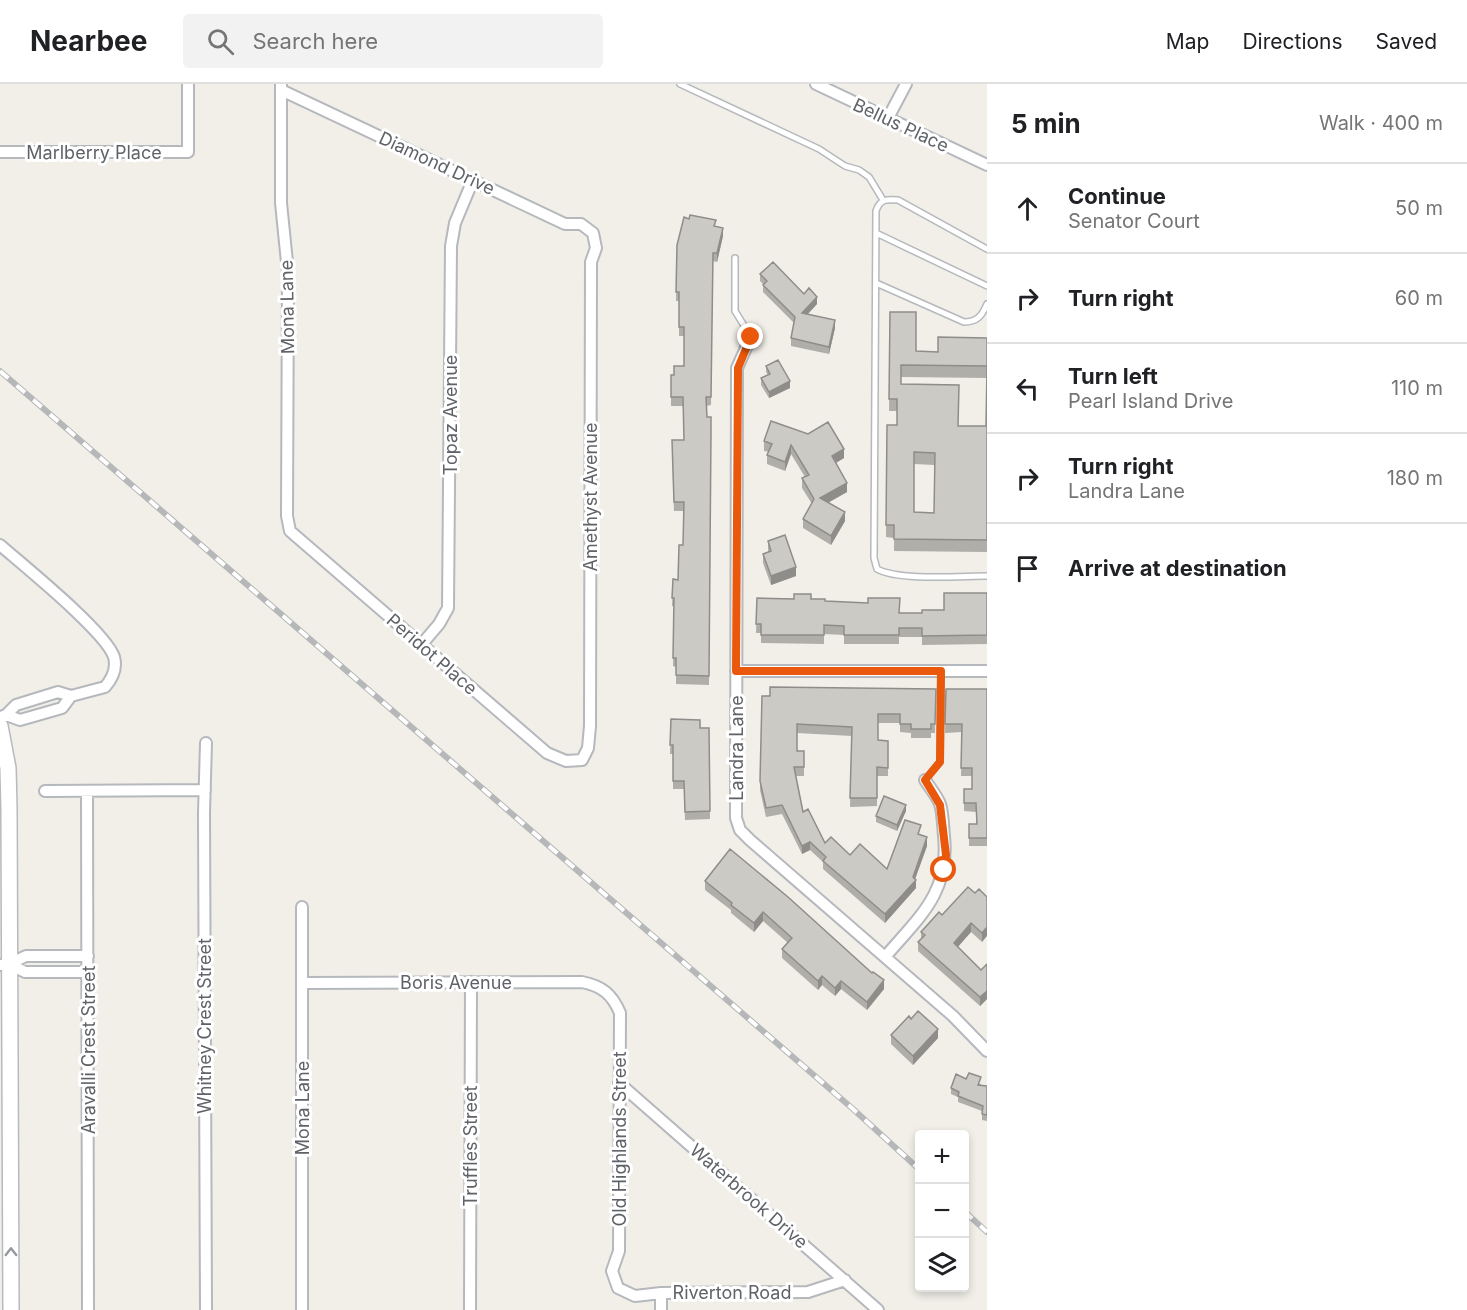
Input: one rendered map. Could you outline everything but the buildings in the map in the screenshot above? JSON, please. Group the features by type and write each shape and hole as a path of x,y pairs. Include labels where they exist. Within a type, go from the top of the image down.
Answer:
{"street":[{"name":"Marlberry Place","path":"0,152 188,152 188,84"},
{"name":"Bellus Place","path":"816,84 987,165"},
{"path":"888,118 906,84"},
{"name":"Diamond Drive","path":"281,87 565,224 581,224 593,233"},
{"name":"Mona Lane","path":"281,87 281,203 288,272 287,516 290,531"},
{"name":"Topaz Avenue","path":"422,644 439,624 448,608 451,246 455,223 473,180"},
{"name":"Amethyst Avenue","path":"582,760 588,748 590,726 591,262 596,248 593,233"},
{"name":"Landra Lane","path":"751,337 738,368 736,818 740,830 750,840 953,1016 987,1051"},
{"name":"Peridot Place","path":"290,531 547,753 566,761 582,760"},
{"path":"0,545 78,614 105,642 114,657 114,674 105,687 71,696 58,692 44,696 16,705 2,719"},
{"path":"736,671 987,671"},
{"path":"2,719 21,720 62,708 71,696"},
{"path":"2,719 8,768 4,965 11,1310"},
{"name":"Whitney Crest Street","path":"206,743 204,825 206,1310"},
{"path":"885,957 931,902 940,885 944,870 946,855 940,805 925,780"},
{"path":"45,791 205,790"},
{"name":"Aravalli Crest Street","path":"87,791 88,1310"},
{"name":"Mona Lane","path":"302,907 302,1310"},
{"path":"4,965 26,956 88,956"},
{"path":"4,965 26,972 88,972"},
{"name":"Truffles Street","path":"470,1310 471,982"},
{"name":"Boris Avenue","path":"303,983 582,982 595,984 607,992"},
{"name":"Old Highlands Street","path":"607,992 615,1001 620,1013 619,1251 612,1271 618,1288"},
{"name":"Waterbrook Drive","path":"619,1083 878,1310"},
{"name":"Riverton Road","path":"618,1288 635,1296 661,1293 808,1292 845,1280"},
{"path":"661,1293 661,1310"}],"lane":[{"path":"680,84 819,149 845,166 859,170 869,177 883,200"},
{"path":"987,249 898,200 883,200 878,204 876,211 874,558 877,569 898,575 987,576"},
{"path":"876,233 987,286"},
{"path":"735,258 735,311 751,337"},
{"path":"876,283 964,322 978,319 987,304"},
{"path":"925,780 940,762 941,671"},
{"path":"44,696 49,711"},
{"path":"53,956 54,972"}],"railway":[{"path":"0,371 853,1109 915,1165"},
{"path":"969,1216 987,1232"}],"route":[{"path":"751,337 738,368 736,671 941,671 940,762 925,780 940,805 946,855 944,870"}]}
